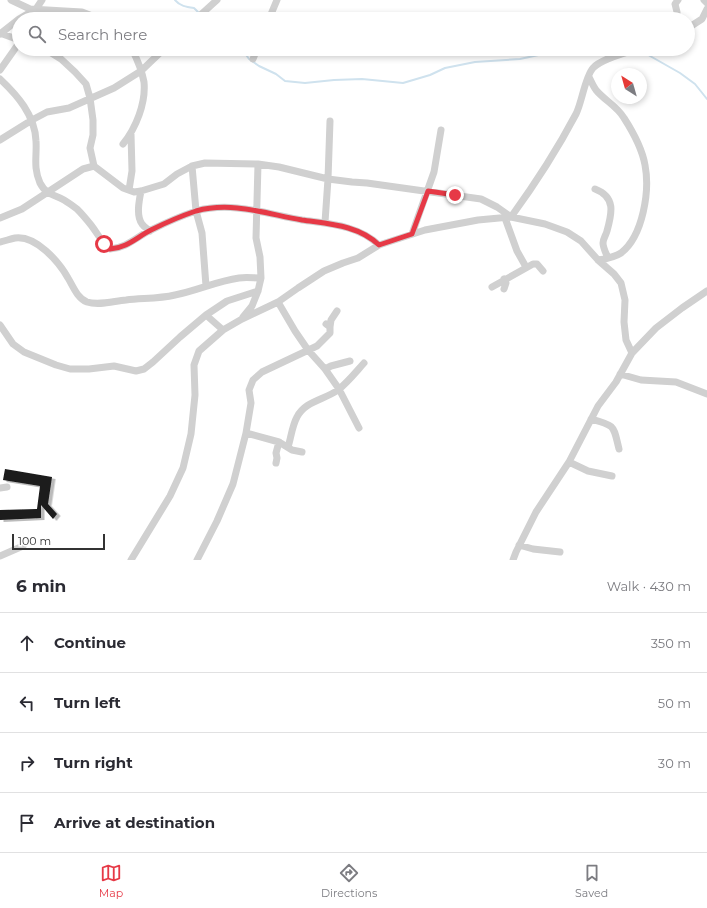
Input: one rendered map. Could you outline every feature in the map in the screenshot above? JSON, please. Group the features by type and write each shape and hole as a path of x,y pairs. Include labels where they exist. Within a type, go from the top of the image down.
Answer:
{"street":[{"path":"11,0 30,9 31,12"},
{"path":"33,12 42,0"},
{"path":"204,12 217,0"},
{"path":"272,12 277,0"},
{"path":"677,12 675,4 678,0"},
{"path":"704,0 707,3"},
{"path":"695,24 702,19 707,9"},
{"path":"0,34 12,25"},
{"path":"0,34 12,38"},
{"path":"0,70 12,53"},
{"path":"56,56 75,72 86,84 90,98 93,120 93,135 90,148 94,166 123,188 134,192 141,192 164,184 176,174 192,166 205,163 258,164 328,178 481,199 497,207 508,218 524,272"},
{"path":"123,144 131,134 141,110 143,99 144,82 135,56"},
{"path":"0,140 47,112 70,108 114,88 141,71 157,56"},
{"path":"508,218 551,158 577,112 593,68 620,56"},
{"path":"589,77 595,89 623,116 635,137 645,165 646,188 643,214 638,228 630,244 620,253 598,260"},
{"path":"0,79 14,92 32,120 36,140 35,157 37,173 40,183 46,192 64,200 77,209 91,224 104,244 110,249 119,248 130,244 150,231 196,211 220,207 257,210 302,220 325,222 358,231 379,245"},
{"path":"325,222 330,121"},
{"path":"412,234 428,191 438,155 441,130"},
{"path":"129,190 132,171 131,134"},
{"path":"242,319 252,306 261,278 260,257 256,238 258,164"},
{"path":"0,218 22,209 83,169 94,166"},
{"path":"192,166 196,211 202,233 206,286"},
{"path":"595,189 601,191 611,204 611,213 607,232 603,242 608,258"},
{"path":"141,192 139,217 142,224 150,231"},
{"path":"131,560 170,496 183,468 191,434 194,403 194,365 199,350 223,330 278,302 324,271 358,258 379,245 412,234 478,220 508,218 544,224 567,232 581,241 598,260 614,274 621,284 625,300 624,322 626,340 632,353"},
{"path":"0,242 16,238 32,242 43,248 68,276 76,293 86,301 96,304 127,299 158,298 176,295 240,278 261,278"},
{"path":"492,287 504,279 524,272 533,264 537,264 543,271"},
{"path":"504,279 506,283 504,289"},
{"path":"0,325 13,344 24,352 56,365 70,369 89,369 114,366 136,371 144,369 180,336 206,315 227,301 258,291"},
{"path":"513,560 536,512 569,462 598,406 620,374 632,353 656,328 707,291"},
{"path":"278,302 308,350 325,369 339,389 360,428"},
{"path":"197,560 217,521 233,484 246,433 250,403 250,390 253,380 262,372 317,346 330,334 328,325 337,311"},
{"path":"206,315 223,330"},
{"path":"325,369 331,366 350,362"},
{"path":"288,447 297,417 304,409 339,389 353,377 364,363"},
{"path":"620,374 641,380 676,382 707,394"},
{"path":"591,419 609,424 613,427 619,449"},
{"path":"246,433 279,442 302,452"},
{"path":"276,463 276,453 279,442"},
{"path":"569,462 588,471 612,476"},
{"path":"0,556 23,546"},
{"path":"519,546 560,552"}],"building":[{"path":"5,469 52,477 48,504 57,514 53,519 41,505 41,518 0,520 0,510 37,509 40,486 3,480"}],"waterway":[{"path":"175,0 179,4 194,8 198,12"},
{"path":"247,56 259,66 276,74 285,81 305,83 362,79 403,83 430,75 445,68 475,62 520,59 534,56"},
{"path":"650,56 680,73 695,84 707,99"}],"route":[{"path":"104,244 110,249 119,248 130,244 150,231 196,211 220,207 257,210 302,220 325,222 358,231 379,245 412,234 428,191 455,195"}]}
